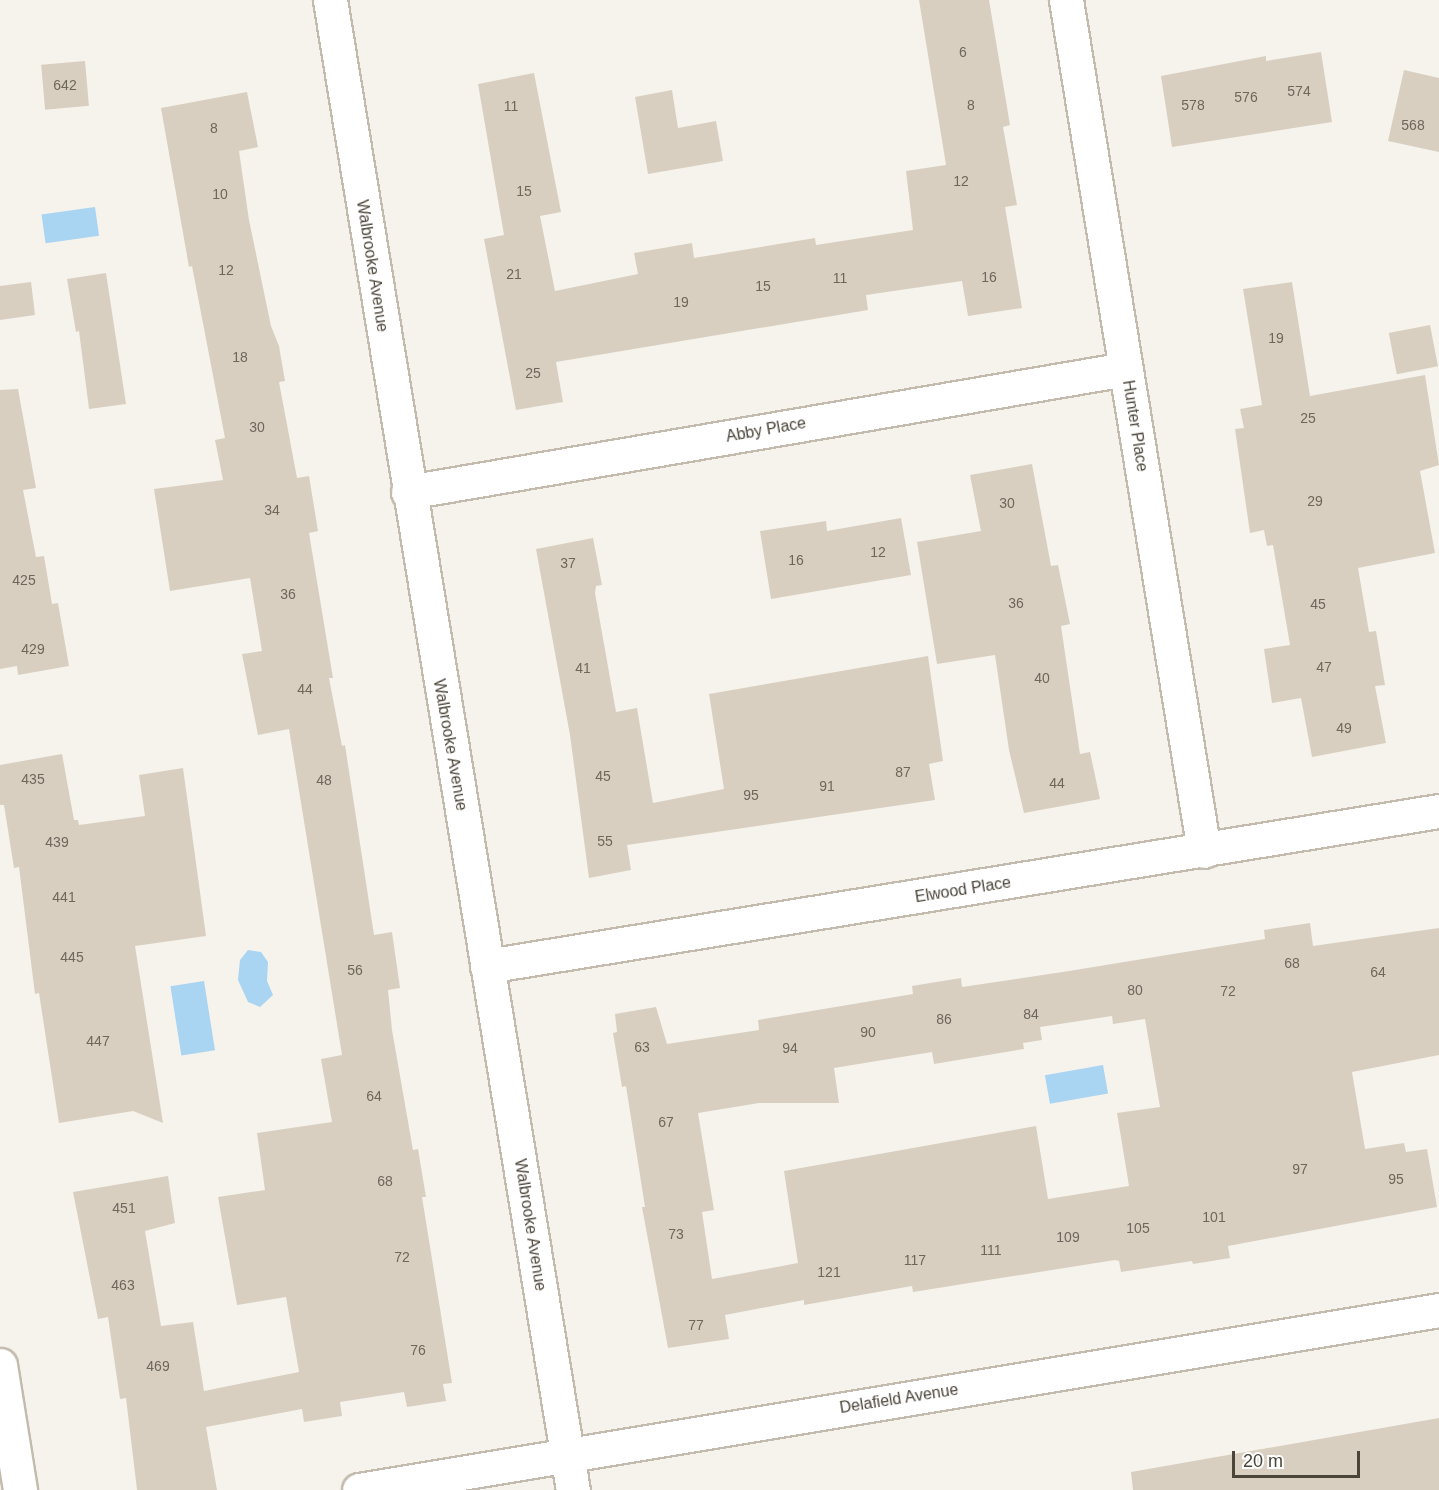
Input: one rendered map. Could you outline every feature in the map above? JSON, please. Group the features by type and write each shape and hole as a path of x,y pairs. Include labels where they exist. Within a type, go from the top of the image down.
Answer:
{"street":[{"name":"Walbrooke Avenue","path":"330,0 408,492 573,1490"},
{"name":"Hunter Place","path":"1066,0 1204,851"},
{"name":"Abby Place","path":"408,492 1125,369"},
{"name":"Elwood Place","path":"487,966 1439,811"},
{"name":"Delafield Avenue","path":"359,1490 1439,1310"},
{"path":"0,1365 20,1490"}],"water":[{"path":"95,207 99,236 46,243 42,215"},
{"path":"248,950 261,952 268,962 267,981 273,995 260,1007 248,1002 238,980 240,960"},
{"path":"204,981 215,1050 181,1055 170,986"},
{"path":"1103,1065 1108,1094 1050,1104 1045,1075"}],"building":[{"path":"919,0 989,0 1010,125 1003,127 1017,205 1005,207 1022,308 968,316 962,281 866,295 868,310 556,362 563,402 516,410 484,239 504,235 478,84 534,73 561,212 540,216 555,291 638,274 634,253 692,243 694,258 815,238 816,245 913,230 906,171 946,165"},
{"path":"1321,52 1332,122 1172,147 1161,76 1266,56 1266,61"},
{"path":"85,61 89,106 45,110 41,65"},
{"path":"1404,70 1439,78 1439,152 1388,141"},
{"path":"672,90 678,128 716,121 723,161 648,174 635,97"},
{"path":"247,92 258,147 239,151 249,220 271,326 279,346 285,381 279,382 297,478 309,476 318,531 309,533 333,678 329,678 342,746 345,745 374,935 392,932 400,988 388,990 392,1030 413,1150 418,1149 426,1197 422,1197 452,1383 443,1384 446,1401 407,1407 404,1392 340,1402 342,1416 304,1422 302,1409 206,1427 217,1490 137,1490 126,1398 120,1399 108,1317 98,1319 73,1192 168,1176 175,1223 145,1231 161,1326 193,1322 204,1391 299,1372 286,1297 237,1305 218,1197 265,1190 257,1133 332,1122 321,1059 342,1055 289,729 258,735 242,654 262,651 250,578 170,591 154,489 223,480 215,440 225,438 192,266 189,267 161,108"},
{"path":"106,273 126,404 89,409 79,331 76,332 67,279"},
{"path":"31,282 35,315 0,320 0,286"},
{"path":"1292,282 1310,396 1425,375 1439,465 1420,471 1435,553 1358,568 1369,632 1376,631 1385,685 1375,686 1386,743 1312,757 1301,698 1272,703 1264,649 1290,645 1273,545 1267,546 1264,530 1250,533 1235,429 1244,428 1240,409 1262,405 1243,289"},
{"path":"1430,325 1438,366 1397,374 1389,333"},
{"path":"18,389 36,488 23,490 36,557 44,556 52,604 58,603 69,666 18,675 17,666 0,669 0,390"},
{"path":"1032,464 1051,566 1058,565 1070,624 1061,626 1080,754 1090,752 1100,799 1024,813 1009,750 995,655 937,664 917,542 981,531 970,475"},
{"path":"901,518 911,575 771,599 760,531 826,521 827,531"},
{"path":"593,538 602,585 596,586 595,593 616,712 637,708 653,803 724,789 709,694 928,656 943,761 929,764 935,800 627,845 631,870 589,878 570,735 536,549"},
{"path":"62,754 74,820 78,820 79,825 145,816 139,775 183,768 206,936 135,946 163,1123 133,1111 59,1123 39,993 35,994 19,867 14,868 4,805 0,805 0,765"},
{"path":"1310,923 1313,946 1439,928 1439,1055 1352,1072 1365,1149 1404,1143 1406,1152 1427,1149 1437,1207 1228,1246 1230,1258 1193,1264 1192,1261 1121,1272 1119,1261 1115,1260 913,1292 912,1286 804,1305 804,1300 725,1315 729,1339 668,1348 642,1207 645,1207 626,1086 622,1087 613,1033 617,1032 615,1014 656,1007 667,1044 759,1030 758,1020 913,994 912,986 961,978 962,987 1069,971 1265,939 1264,930","holes":["1112,1016 1113,1024 1145,1019 1160,1107 1117,1113 1129,1186 1048,1199 1036,1126 784,1171 798,1263 712,1279 702,1212 714,1210 698,1113 759,1103 839,1103 834,1068 932,1052 934,1064 1024,1049 1023,1043 1042,1040 1040,1027"]},
{"path":"1439,1418 1439,1490 1133,1490 1131,1472"}]}
